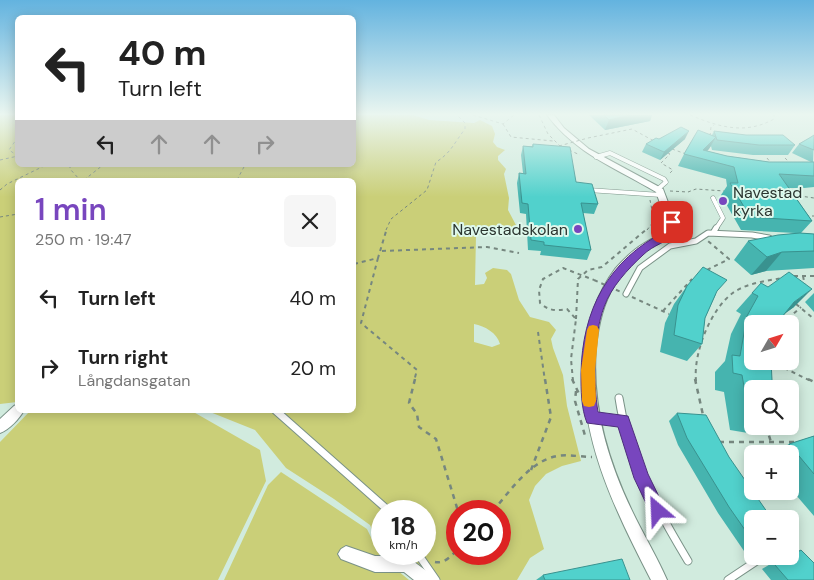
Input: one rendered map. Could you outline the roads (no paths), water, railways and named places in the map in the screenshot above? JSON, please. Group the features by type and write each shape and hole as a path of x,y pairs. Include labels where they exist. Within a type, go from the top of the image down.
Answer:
{"street":[{"path":"577,142 608,165 657,192 674,230 670,234 650,243 622,269 610,284 598,307 590,347 588,370 591,414 613,486 635,535 659,580"},
{"path":"0,427 15,413"},
{"path":"346,554 375,564 406,564 427,580"}],"lane":[{"path":"583,190 657,192 666,182 664,179 610,153 596,156"},
{"path":"713,198 723,218 713,233"},
{"path":"623,293 640,268 670,246 696,241 708,233 752,235 773,239"},
{"path":"619,398 623,421 641,478 688,561"},
{"path":"279,413 296,426 333,463 378,500"},
{"path":"591,414 623,421"},
{"path":"426,565 436,580"},
{"path":"728,580 750,565"}],"place":[{"name":"Navestad kyrka","path":"723,201"},
{"name":"Navestadskolan","path":"578,229"}]}
